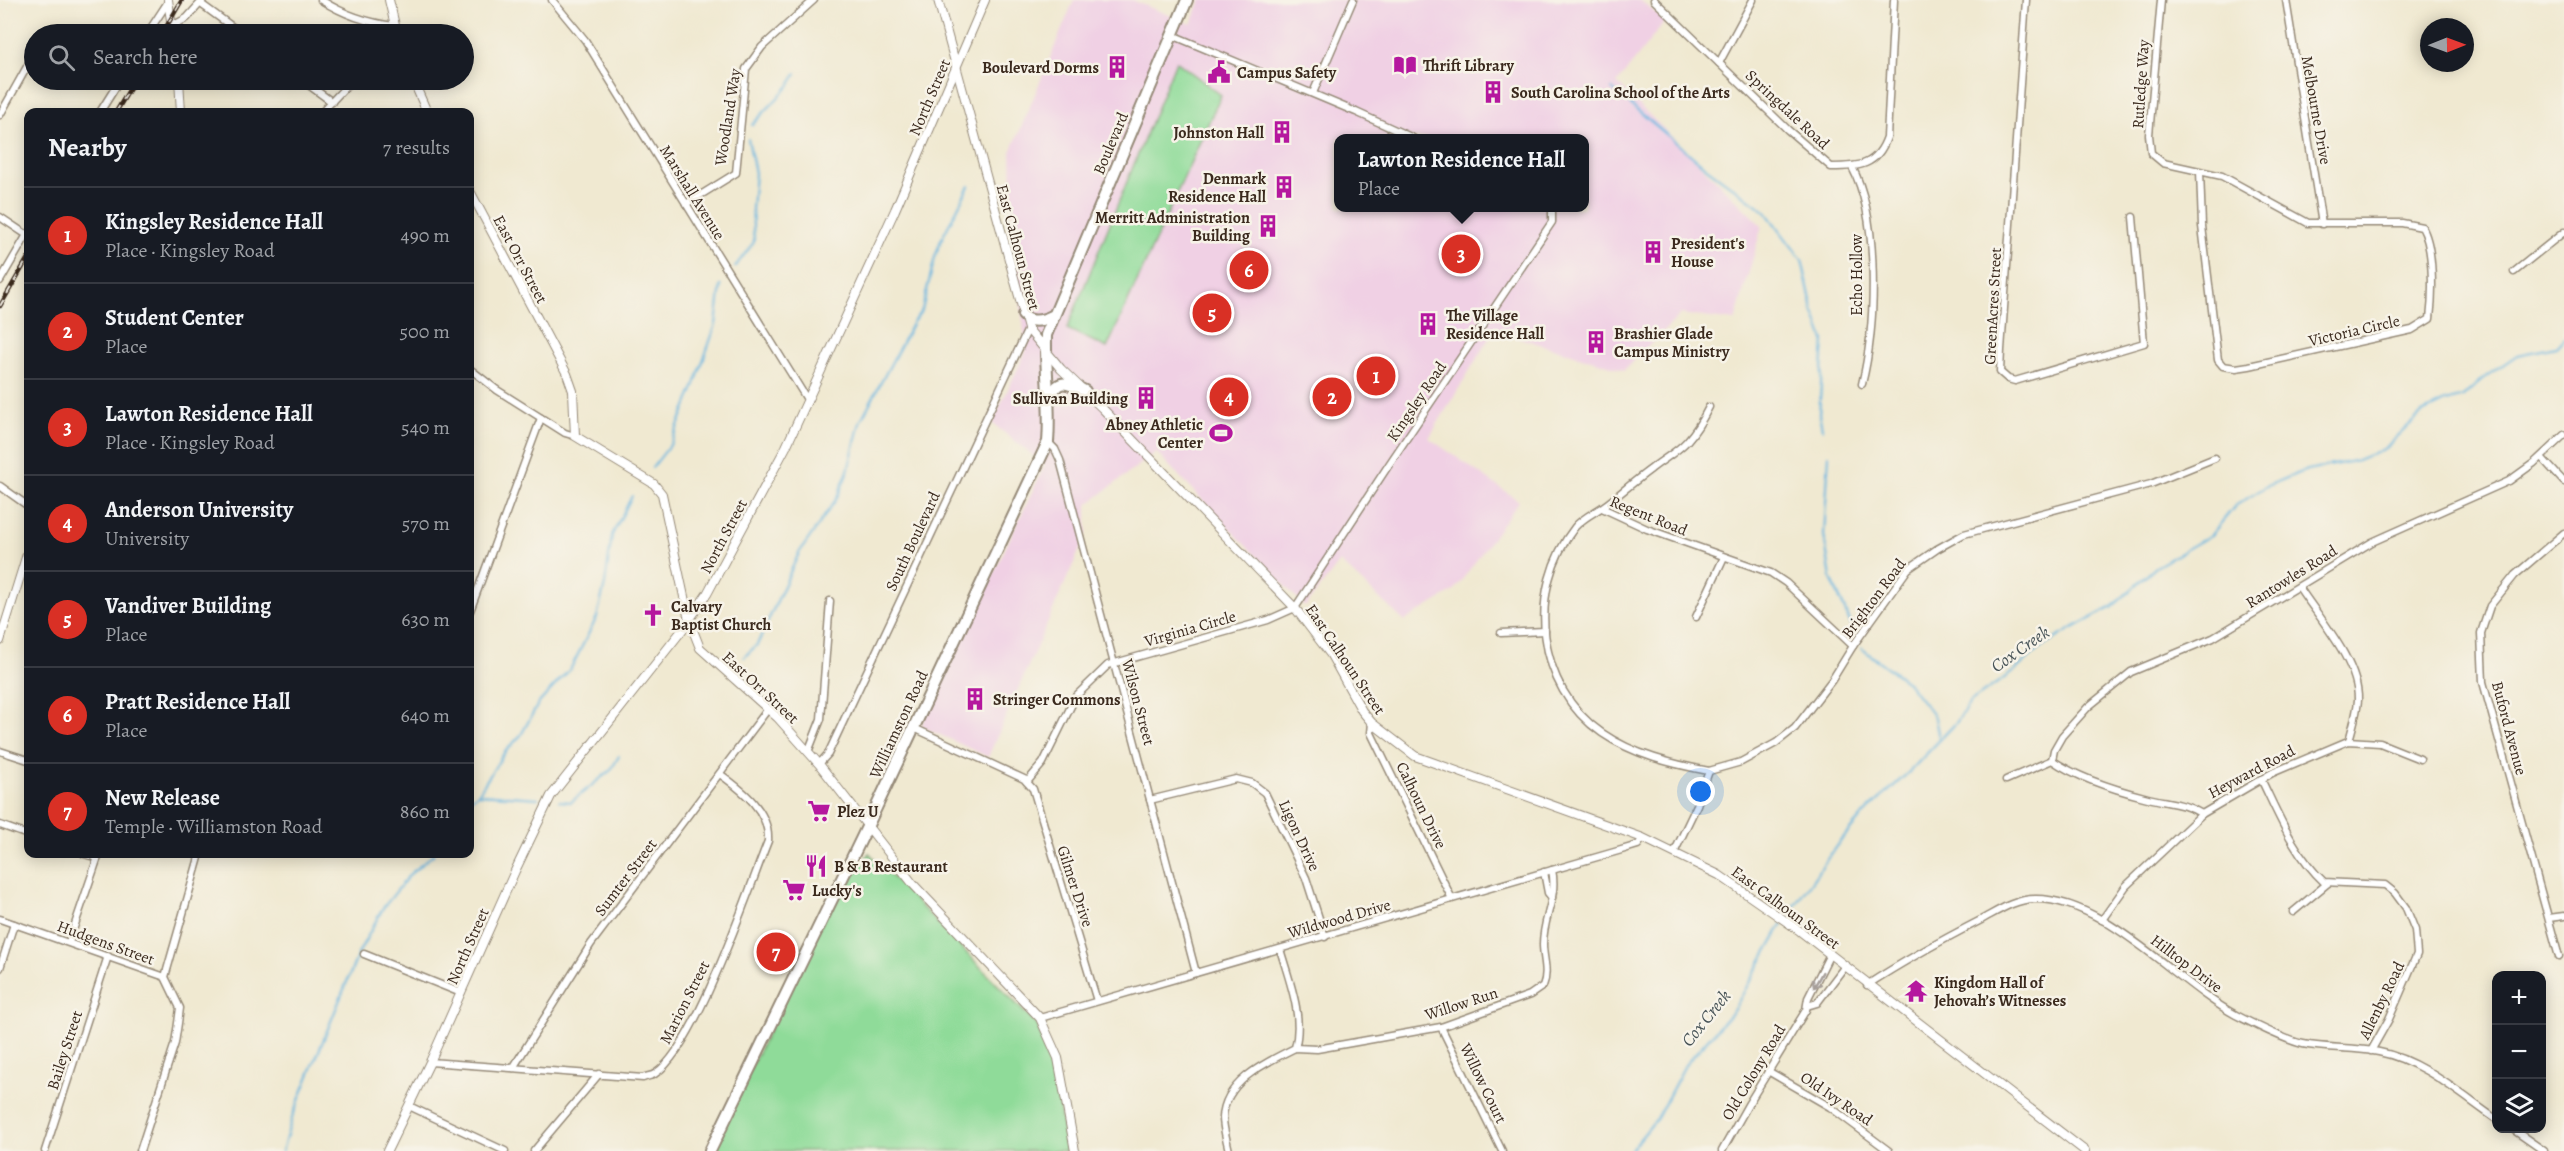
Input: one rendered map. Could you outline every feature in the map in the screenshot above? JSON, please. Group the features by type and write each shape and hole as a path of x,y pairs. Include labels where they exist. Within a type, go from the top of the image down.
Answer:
{"main road":[{"name":"Boulevard","path":"1060,298 1187,0"},
{"name":"Williamston Road","path":"710,1151 867,827 1048,442 1046,335 1060,298"},
{"path":"1023,315 1035,321 1052,316"},
{"path":"1049,404 1058,385 1068,383 1085,391"}],"street":[{"path":"321,0 334,8 376,24"},
{"path":"389,0 394,24"},
{"name":"Marshall Avenue","path":"552,0 585,40 808,401"},
{"name":"Woodland Way","path":"686,204 736,173 746,69 762,47 814,0"},
{"name":"East Calhoun Street","path":"938,0 1028,328 1046,351 1295,608 1331,655 1362,711 1372,723 1415,756 1643,838 1719,875 1830,954 1867,985 2085,1151"},
{"name":"North Street","path":"387,1151 430,1062 514,871 552,796 707,594 786,447 956,71 985,0"},
{"path":"1313,93 1353,0"},
{"name":"Springdale Road","path":"1654,0 1788,130 1831,167 1852,167"},
{"path":"1719,63 1753,0"},
{"path":"1852,167 1871,162 1883,149 1887,136 1894,0"},
{"name":"GreenAcres Street","path":"2026,0 2001,350 2000,372 2008,379 2015,381 2144,343 2133,217"},
{"name":"Rutledge Way","path":"2162,0 2151,105 2149,135 2151,153 2163,163 2200,171"},
{"name":"Melbourne Drive","path":"2286,0 2322,224"},
{"path":"168,1 172,24"},
{"path":"153,24 168,1"},
{"path":"180,24 202,2 230,24"},
{"path":"1172,35 1313,93 1404,134"},
{"path":"0,115 24,72"},
{"path":"102,108 114,90"},
{"path":"179,90 180,108"},
{"path":"316,90 332,102"},
{"path":"326,108 343,90"},
{"path":"417,90 425,108"},
{"name":"Echo Hollow","path":"1852,167 1861,184 1872,254 1868,361 1862,384"},
{"name":"Victoria Circle","path":"2200,171 2222,176 2308,223 2402,224 2422,227 2427,237 2431,287 2430,318 2412,330 2370,341 2249,366 2236,368 2223,366 2218,360 2216,349 2202,226 2200,171"},
{"name":"East Orr Street","path":"474,199 567,374 573,391 575,436 654,484 662,494 694,639 705,655 768,710 819,764 913,884 1040,1018 1058,1058 1075,1151"},
{"name":"Kingsley Road","path":"1295,608 1552,222 1552,212"},
{"path":"0,217 24,232"},
{"path":"2514,272 2564,232"},
{"path":"0,281 24,241"},
{"name":"South Boulevard","path":"819,764 828,754 1028,328"},
{"path":"474,372 541,418 575,436"},
{"path":"1602,508 1686,443 1709,407"},
{"path":"474,600 541,418"},
{"name":"Rantowles Road","path":"2052,760 2054,750 2062,736 2088,707 2131,672 2213,638 2372,542 2509,481 2541,457 2564,435"},
{"name":"Wilson Street","path":"1048,442 1056,449 1060,460 1196,973"},
{"path":"2541,457 2564,482"},
{"name":"Brighton Road","path":"1709,771 1741,762 1776,744 1795,728 1832,680 1852,646 1908,569 1946,544 1964,534 2151,484 2215,458"},
{"path":"0,486 24,503"},
{"name":"Regent Road","path":"1709,771 1661,760 1627,748 1601,733 1578,712 1563,690 1547,656 1544,602 1558,556 1576,525 1602,508 1647,529 1771,573 1786,583 1852,646"},
{"name":"Buford Avenue","path":"2559,957 2483,682 2481,633 2490,606 2515,575 2564,533"},
{"path":"1696,617 1724,557"},
{"path":"0,641 24,564"},
{"path":"2299,587 2348,662 2355,679 2358,700 2349,741"},
{"path":"808,752 821,719 830,601"},
{"name":"Virginia Circle","path":"1027,782 1042,763 1076,696 1108,665 1268,620 1295,608"},
{"path":"1502,633 1545,631"},
{"name":"Sumter Street","path":"513,1068 591,944 768,710"},
{"name":"Calhoun Drive","path":"1372,723 1371,733 1452,899"},
{"path":"914,728 1027,782"},
{"name":"Heyward Road","path":"2102,921 2127,886 2202,814 2261,779 2300,760 2349,741 2380,743 2420,759"},
{"path":"0,751 24,759"},
{"path":"2006,780 2052,760 2098,783 2148,798 2187,805 2202,814"},
{"path":"1674,853 1697,805 1709,771"},
{"name":"Marion Street","path":"430,1062 643,1077 655,1074 667,1063 709,988 768,841 768,830 758,809 720,774"},
{"name":"Ligon Drive","path":"1150,800 1236,779 1252,783 1265,793 1306,878 1325,937"},
{"path":"2261,779 2294,847 2309,868 2328,883 2294,912"},
{"name":"Gilmer Drive","path":"1027,782 1033,789 1097,1001"},
{"path":"0,825 24,834"},
{"name":"Wildwood Drive","path":"1040,1018 1638,845 1643,838"},
{"path":"69,942 97,858"},
{"path":"165,977 199,858"},
{"name":"Willow Run","path":"1295,1048 1317,1049 1441,1027 1530,995 1543,986 1547,972 1543,936 1555,884 1552,870"},
{"path":"1544,872 1548,893 1552,898"},
{"name":"Allenby Road","path":"2328,883 2385,885 2395,893 2406,908 2415,930 2417,954 2394,1009 2371,1051"},
{"name":"Hilltop Drive","path":"1867,985 1924,949 2020,900 2036,898 2072,905 2137,943 2182,979 2236,1015 2300,1043 2379,1052 2407,1062 2492,1116"},
{"path":"2549,918 2564,916"},
{"name":"Hudgens Street","path":"0,919 165,977 180,1008 178,1023 175,1043 140,1151"},
{"path":"0,968 14,924"},
{"path":"1229,1151 1223,1118 1228,1100 1239,1082 1295,1048 1298,1037 1295,1005 1280,949"},
{"path":"364,954 461,993"},
{"name":"Old Colony Road","path":"1722,1151 1807,1006 1808,998 1830,954"},
{"name":"Bailey Street","path":"45,1151 108,956"},
{"name":"Old Colony Road","path":"1807,1006 1816,1003 1845,966"},
{"name":"Willow Court","path":"1441,1027 1502,1151"},
{"name":"Old Ivy Road","path":"1768,1071 1830,1107 1889,1151"},
{"path":"534,1151 599,1074"},
{"path":"409,1106 505,1151"},
{"path":"2518,1133 2544,1151"}],"shaded area":[{"path":"1074,0 1132,0 1191,24 1201,0 1640,0 1665,21 1617,83 1762,226 1735,321 1681,314 1624,370 1494,330 1429,438 1519,501 1454,591 1404,621 1340,562 1305,607 1156,452 1087,505 1087,533 988,757 921,726 1045,465 992,423 1026,351 1013,228 1011,152"}],"green space":[{"path":"1176,61 1221,95 1107,348 1067,329"},
{"path":"869,853 1038,1026 1057,1095 1067,1151 710,1151 820,925"}],"waterway":[{"path":"752,125 789,86 796,74"},
{"path":"1612,89 1704,166 1765,211 1802,260 1813,310 1824,340 1819,414 1822,429"},
{"path":"735,267 754,242 752,209 755,173 748,139"},
{"path":"744,657 757,645 799,553 837,498 848,471 860,422 913,322 922,310 941,240 969,186"},
{"path":"652,468 670,445 693,390 716,324 721,285"},
{"name":"Cox Creek","path":"1786,918 1837,845 1863,815 1956,723 1971,701 2013,672 2039,649 2112,607 2156,567 2211,535 2235,506 2267,486 2307,470 2354,461 2383,450 2422,413 2463,397 2481,380 2517,355 2556,347 2564,338"},
{"path":"1829,455 1824,535 1831,578 1853,629"},
{"path":"474,796 478,794 504,753 521,735 538,704 571,668 597,617 605,584 612,535 632,496"},
{"path":"1861,648 1907,682 1935,718 1939,738"},
{"path":"559,801 571,802 611,770 619,756"},
{"path":"478,794 538,798"},
{"path":"282,1151 293,1115 359,952 383,908 410,874 429,858"},
{"name":"Cox Creek","path":"1630,1151 1657,1118 1685,1065 1733,1011 1783,923"}],"railway":[{"path":"168,24 182,0"},
{"path":"118,108 129,90"},
{"path":"0,306 24,265"}],"place":[{"name":"Thrift Library","path":"1405,65"},
{"name":"Boulevard Dorms","path":"1117,67"},
{"name":"Campus Safety","path":"1219,72"},
{"name":"South Carolina School of the Arts","path":"1493,92"},
{"name":"Johnston Hall","path":"1282,132"},
{"name":"Denmark Residence Hall","path":"1284,187"},
{"name":"Merritt Administration Building","path":"1268,226"},
{"name":"President's House","path":"1653,252"},
{"name":"Lawton Residence Hall","path":"1461,254"},
{"name":"Pratt Residence Hall","path":"1249,270"},
{"name":"Vandiver Building","path":"1212,313"},
{"name":"The Village Residence Hall","path":"1428,324"},
{"name":"Brashier Glade Campus Ministry","path":"1596,342"},
{"name":"Kingsley Residence Hall","path":"1376,376"},
{"name":"Anderson University","path":"1229,397"},
{"name":"Student Center","path":"1332,397"},
{"name":"Sullivan Building","path":"1146,398"},
{"name":"Abney Athletic Center","path":"1221,433"},
{"name":"Calvary Baptist Church","path":"653,615"},
{"name":"Stringer Commons","path":"975,699"},
{"name":"Plez U","path":"819,811"},
{"name":"B & B Restaurant","path":"816,866"},
{"name":"Lucky's","path":"794,890"},
{"name":"New Release","path":"776,952"},
{"name":"Kingdom Hall of Jehovah’s Witnesses","path":"1916,991"}]}
